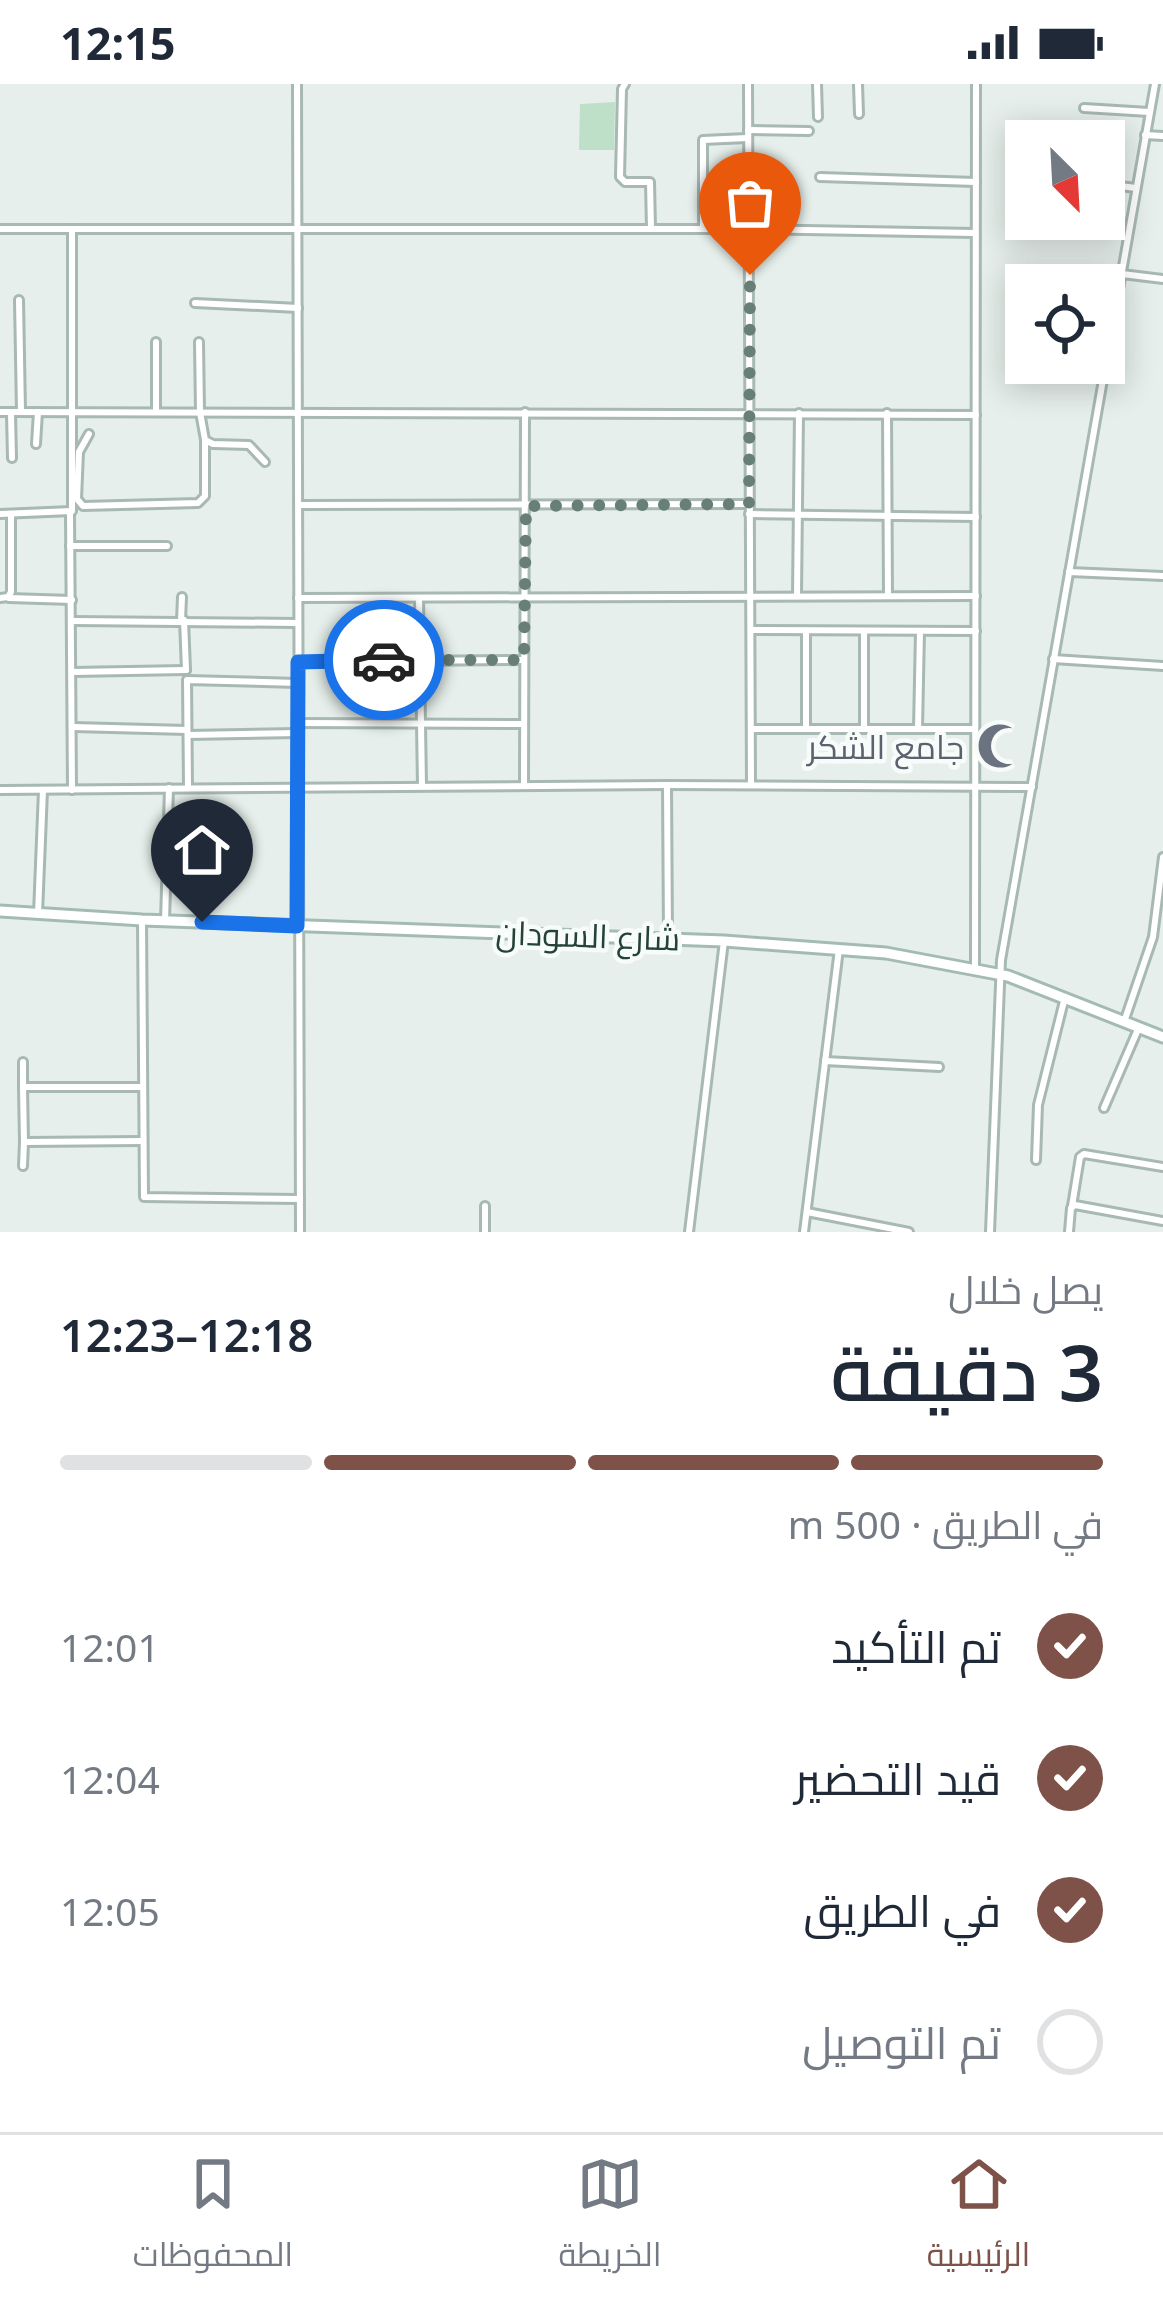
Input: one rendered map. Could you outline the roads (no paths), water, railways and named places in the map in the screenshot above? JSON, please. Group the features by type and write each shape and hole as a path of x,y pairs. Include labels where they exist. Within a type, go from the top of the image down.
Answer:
{"main road":[{"name":"شارع السودان","path":"0,911 724,940 839,949 1000,974 1163,1037"}],"street":[{"path":"297,84 300,1232"},
{"path":"625,84 620,177 625,182 650,182 651,229"},
{"path":"748,84 751,785"},
{"path":"818,84 818,117"},
{"path":"858,84 860,114"},
{"path":"975,968 976,84"},
{"path":"1123,264 1155,84"},
{"path":"1084,108 1149,112"},
{"path":"703,229 703,140 809,131"},
{"path":"1145,135 1163,136"},
{"path":"820,177 976,182"},
{"path":"1125,187 1136,188"},
{"path":"0,229 975,233"},
{"path":"71,790 72,229"},
{"path":"1125,274 1163,279"},
{"path":"12,458 19,300"},
{"path":"195,304 298,308"},
{"path":"156,342 156,412"},
{"path":"88,434 79,452 77,499 83,506 198,503 205,496 199,342"},
{"path":"990,1232 1000,974 1102,384"},
{"path":"0,412 976,415"},
{"path":"36,444 38,412"},
{"path":"524,786 525,412"},
{"path":"797,596 799,412"},
{"path":"887,413 888,597"},
{"path":"205,440 249,445 265,461"},
{"path":"298,505 749,509 976,518"},
{"path":"0,514 70,513"},
{"path":"3,598 11,592 11,514"},
{"path":"70,546 166,546"},
{"path":"1069,572 1163,576"},
{"path":"298,598 976,596"},
{"path":"182,597 188,788"},
{"path":"3,598 72,600"},
{"path":"419,598 422,786"},
{"path":"72,621 297,623"},
{"path":"750,630 976,631"},
{"path":"864,630 864,729"},
{"path":"806,631 806,730"},
{"path":"918,729 920,631"},
{"path":"1052,658 1163,665"},
{"path":"298,662 524,660"},
{"path":"72,672 186,670"},
{"path":"187,680 298,683"},
{"path":"298,723 524,724"},
{"path":"74,727 298,733"},
{"path":"751,729 974,729"},
{"path":"668,785 668,938"},
{"path":"0,790 1032,787"},
{"path":"165,921 169,788"},
{"path":"38,914 43,790"},
{"path":"1124,1022 1154,938 1163,857"},
{"path":"142,920 146,1198 300,1198"},
{"path":"689,1232 724,940"},
{"path":"804,1232 839,949"},
{"path":"1036,1160 1040,1096 1065,998"},
{"path":"1104,1108 1139,1027"},
{"path":"825,1060 939,1067"},
{"path":"23,1062 23,1166"},
{"path":"23,1087 142,1087"},
{"path":"24,1142 143,1141"},
{"path":"1069,1232 1084,1154 1163,1167"},
{"path":"485,1206 485,1232"},
{"path":"1072,1206 1163,1221"},
{"path":"806,1212 909,1232"}],"place":[{"name":"جامع الشكر","path":"1000,746"}]}
